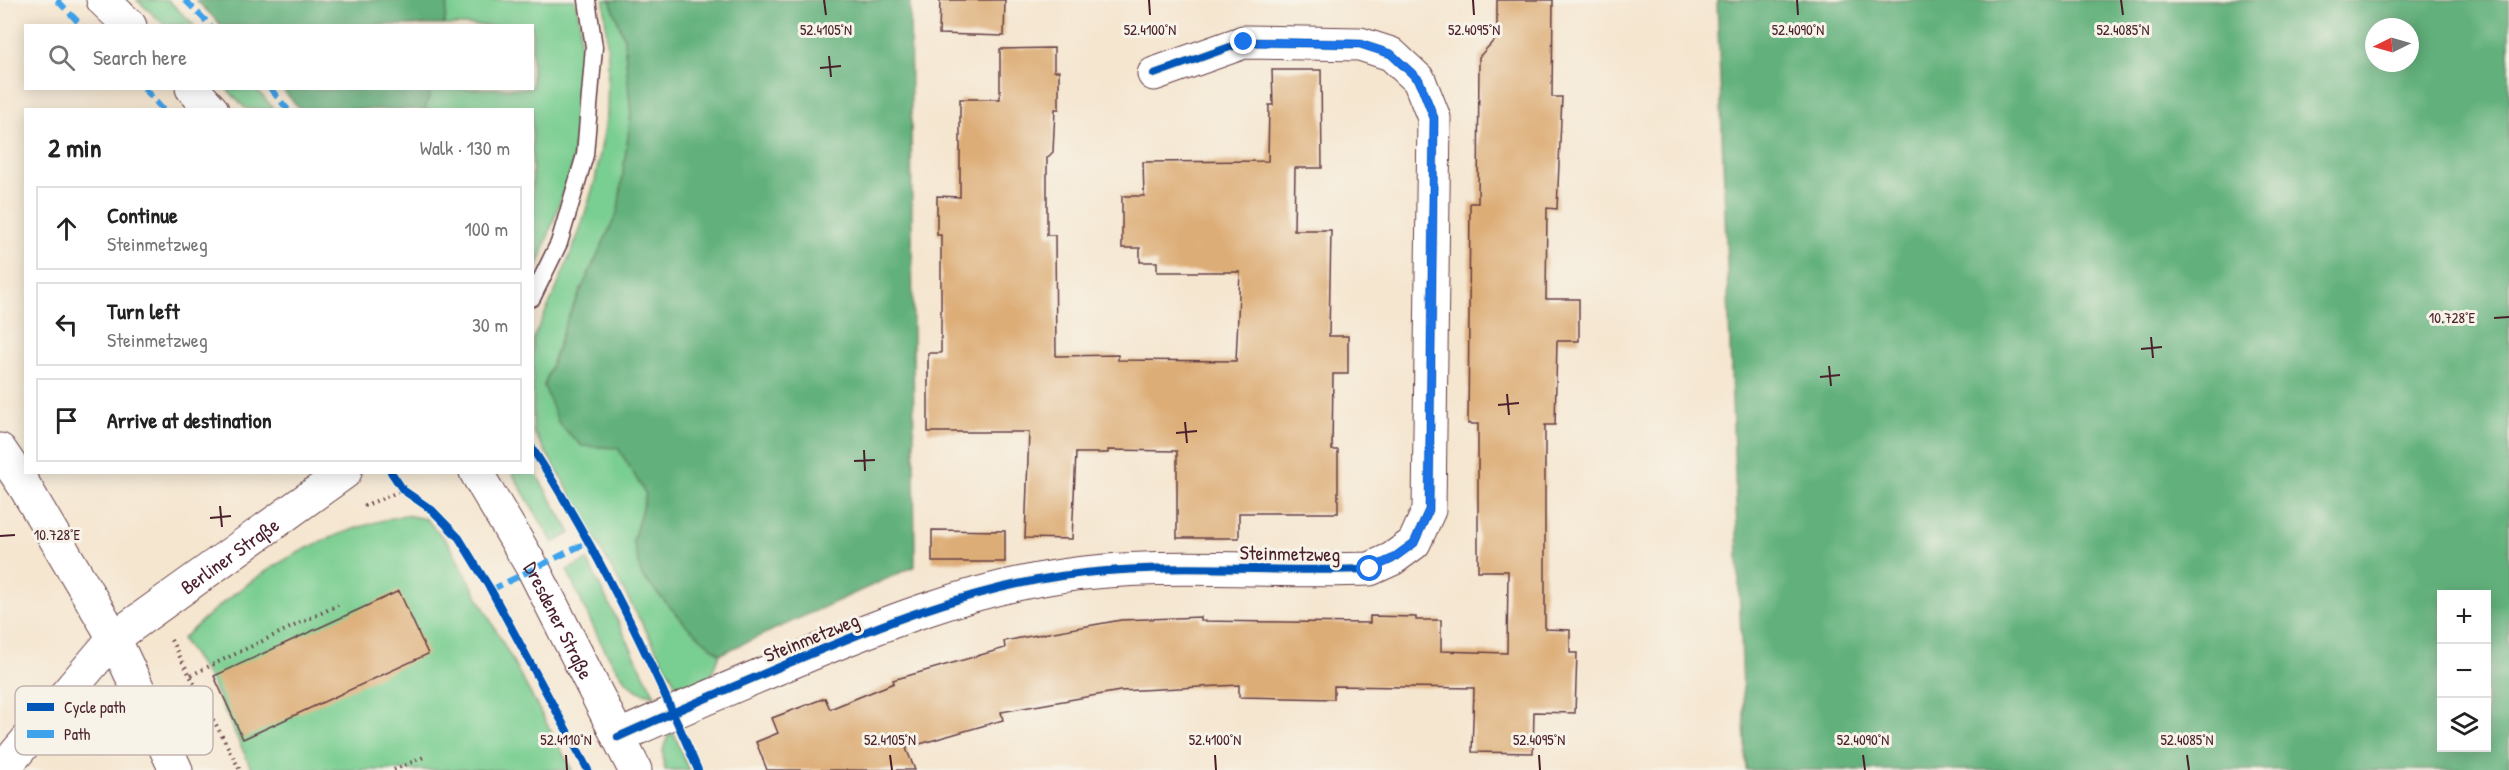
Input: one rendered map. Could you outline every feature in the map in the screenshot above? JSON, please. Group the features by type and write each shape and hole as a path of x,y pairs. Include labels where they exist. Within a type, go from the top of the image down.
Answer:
{"street":[{"path":"103,0 128,24"},
{"name":"Steinmetzweg","path":"618,737 918,611 995,588 1061,576 1120,570 1370,569 1392,559 1414,543 1429,510 1434,118 1419,80 1391,54 1360,44 1244,42 1154,74"},
{"path":"194,90 210,108"},
{"path":"0,450 25,487 114,638 137,686"},
{"name":"Berliner Straße","path":"73,686 114,638 342,474"},
{"name":"Dresdener Straße","path":"477,474 534,570 635,770"},
{"name":"Berliner Straße","path":"2,770 15,755"},
{"path":"169,755 176,770"}],"lane":[{"path":"534,294 559,243 585,154 594,47 587,0"}],"path":[{"path":"362,507 403,490"},
{"path":"191,675 338,605"},
{"path":"167,633 197,686"},
{"path":"213,718 240,770"},
{"path":"394,770 426,756"}],"green space":[{"path":"137,0 168,0 193,24 164,24"},
{"path":"196,0 448,0 444,24 220,24"},
{"path":"448,0 575,0 580,22 580,89 572,168 534,276 534,108 426,108 431,90 534,90 534,24 444,24"},
{"path":"604,0 610,0 624,38 631,114 618,211 567,320 544,386 582,446 618,447 646,494 633,541 687,625 720,654 709,679 680,692 534,433 534,337 579,233 595,181 607,115 608,58"},
{"path":"610,0 910,0 915,566 720,654 687,626 642,576 633,541 646,494 618,448 582,446 559,424 544,386 567,320 618,211 631,114 624,38"},
{"path":"1717,0 2509,0 2509,770 1746,770"},
{"path":"228,90 257,90 273,108 245,108"},
{"path":"283,90 431,90 426,108 299,108"},
{"path":"534,471 571,533 553,543 513,474 534,474"},
{"path":"405,515 426,519 449,544 572,770 252,770 211,681 182,639 233,595 284,560 341,534"},
{"path":"587,560 655,696 639,691 627,682 598,636 567,570"},
{"path":"673,731 689,770 665,770 663,749"}],"building":[{"path":"940,0 1005,0 1004,36 939,34"},
{"path":"1497,0 1553,0 1552,97 1562,97 1557,209 1547,208 1546,299 1579,299 1579,341 1557,341 1555,425 1545,425 1545,629 1570,630 1570,653 1577,653 1575,713 1534,712 1533,753 1472,752 1474,688 1334,686 1334,699 1239,697 1239,685 1120,691 1001,712 1003,720 906,748 915,770 767,770 756,742 778,733 772,718 825,698 830,709 894,683 893,680 1005,648 1004,641 1121,620 1201,617 1201,621 1370,623 1370,616 1416,617 1416,620 1441,620 1441,651 1507,653 1508,571 1478,571 1478,424 1468,424 1470,203 1478,203 1479,57 1497,37"},
{"path":"1054,48 1054,71 1059,71 1059,109 1055,109 1053,152 1047,158 1047,235 1055,235 1056,356 1118,355 1118,360 1236,361 1240,272 1157,272 1157,262 1140,262 1140,248 1122,248 1122,196 1144,196 1143,162 1268,161 1269,105 1273,105 1272,70 1321,70 1322,168 1295,168 1294,230 1331,230 1329,336 1348,336 1348,374 1333,374 1332,450 1338,450 1338,513 1239,513 1239,538 1177,538 1177,451 1108,450 1108,453 1076,453 1072,539 1025,538 1029,432 928,432 928,353 941,353 941,235 937,235 937,196 960,197 960,99 1000,99 1000,49"},
{"path":"932,530 1005,531 1005,562 932,562"},
{"path":"399,591 428,654 243,739 214,676"}],"marked path":[{"path":"57,0 80,24"},
{"path":"185,0 209,24"},
{"path":"146,90 161,108"},
{"path":"272,90 286,108"},
{"path":"491,590 588,542"}],"cycle path":[{"path":"618,737 855,636 922,611 991,590 1061,576 1138,569 1370,569 1392,559 1414,543 1429,510 1434,118 1419,80 1391,54 1360,44 1244,42 1154,74"},
{"path":"534,451 601,565 662,687 698,770"},
{"path":"392,474 403,490 432,510 459,538 491,590 588,770"}],"route":[{"path":"1244,42 1360,44 1391,54 1419,80 1434,118 1429,510 1414,543 1392,559 1370,569"}]}
